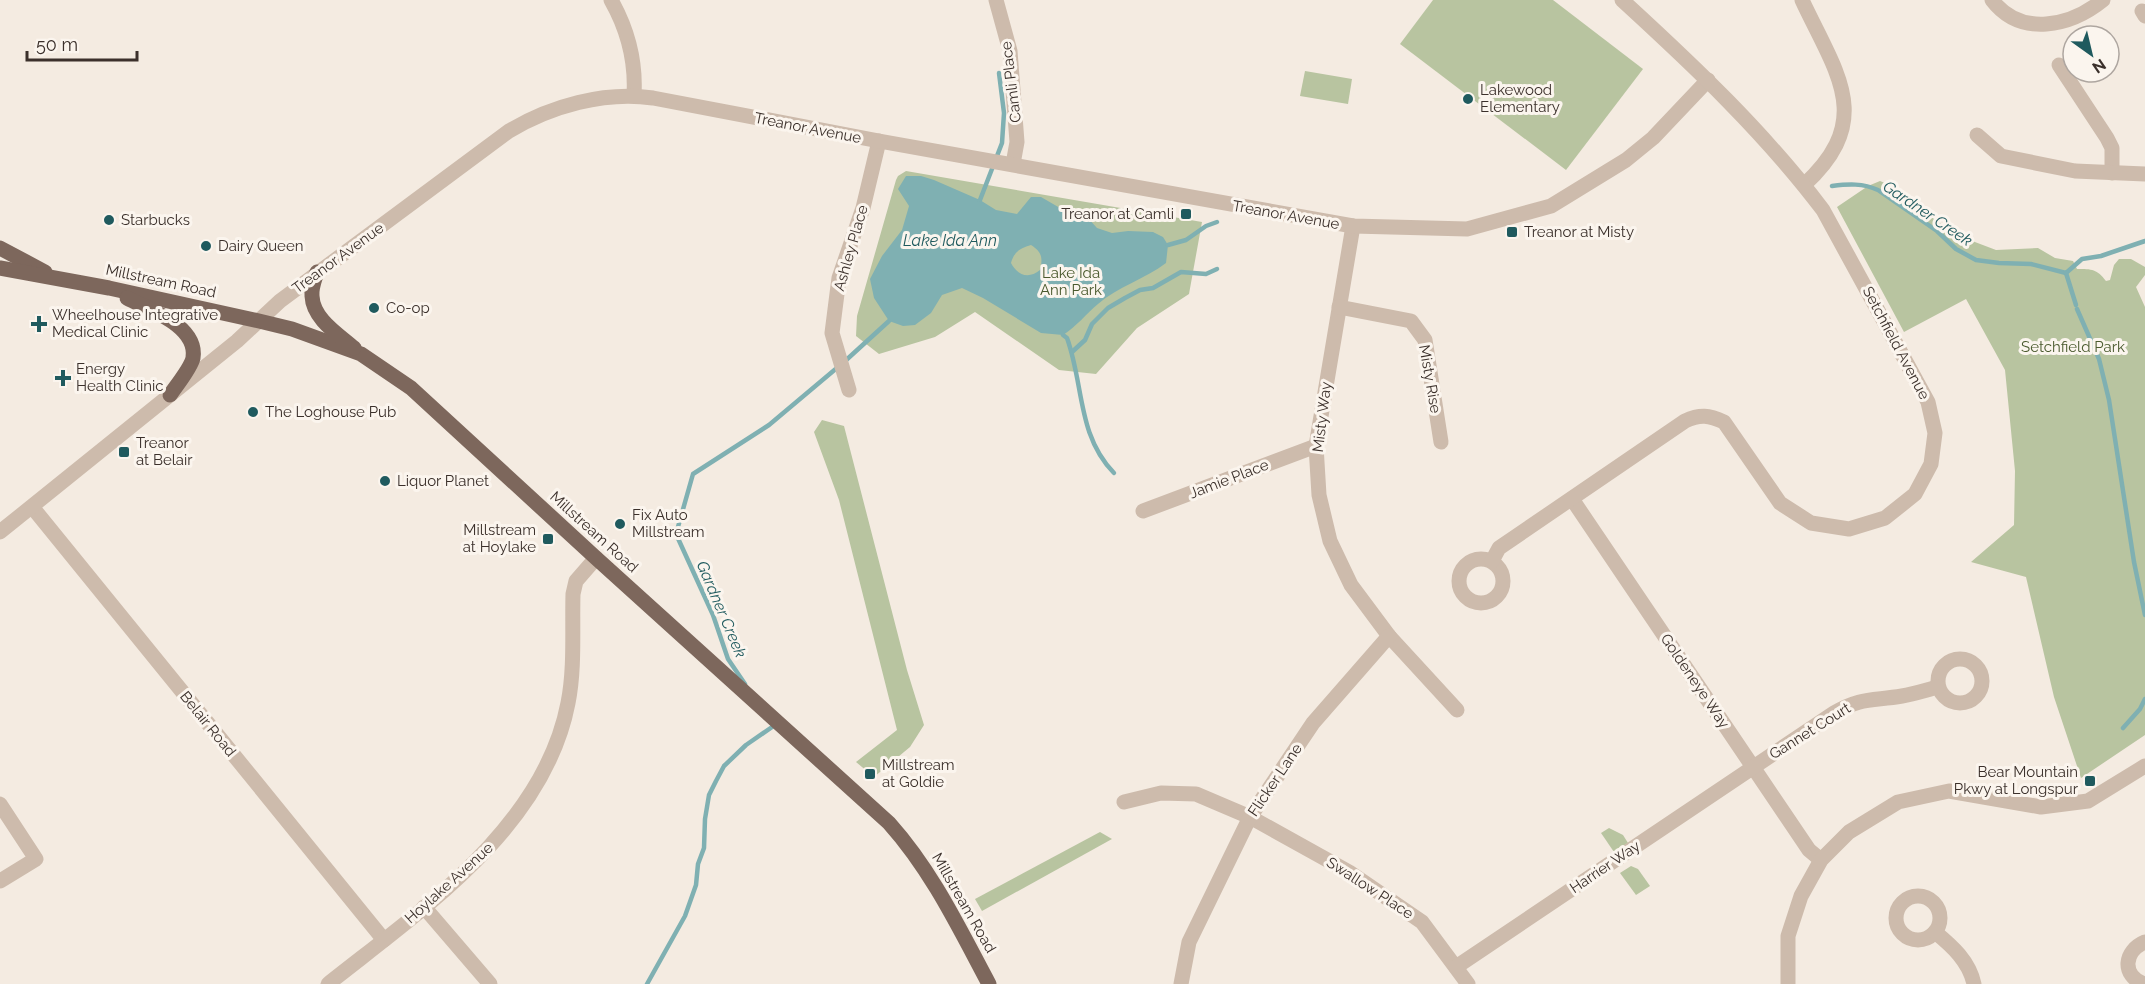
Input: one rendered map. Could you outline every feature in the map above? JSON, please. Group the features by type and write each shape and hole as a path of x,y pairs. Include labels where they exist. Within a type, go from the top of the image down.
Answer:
{"main road":[{"name":"Millstream Road","path":"0,248 58,279"},
{"name":"Millstream Road","path":"0,268 109,288 292,329 361,354 411,388 889,823 910,846 936,885 989,984"},
{"path":"317,272 311,294 313,306 324,322 361,354"},
{"path":"109,288 180,326 191,342 193,360 170,395"}],"street":[{"path":"611,0 620,17 631,52 635,76 634,96"},
{"name":"Camli Place","path":"996,0 1010,51 1017,142 1013,164"},
{"name":"Setchfield Avenue","path":"1492,561 1499,548 1685,421 1698,415 1711,416 1724,422 1780,503 1811,524 1849,528 1885,518 1915,494 1930,464 1935,433 1928,402 1823,210 1804,184 1707,80 1622,0"},
{"path":"1802,0 1841,83 1844,101 1840,138 1822,167 1804,184"},
{"path":"1992,0 2009,16 2027,23 2043,24 2062,23 2082,16 2103,0"},
{"path":"2059,65 2112,148 2112,173"},
{"name":"Treanor Avenue","path":"0,532 33,508 170,395 280,301 486,147 526,121 583,102 634,96 1353,226 1467,229 1551,206 1626,160 1653,138 1707,80"},
{"path":"1977,135 2001,156 2075,171 2145,174"},
{"name":"Ashley Place","path":"849,390 832,333 839,278 863,208 879,141"},
{"name":"Misty Way","path":"1353,226 1316,446 1319,495 1330,541 1351,585 1389,636 1457,710"},
{"name":"Misty Rise","path":"1339,307 1411,321 1425,340 1441,442"},
{"name":"Jamie Place","path":"1143,511 1316,446"},
{"name":"Goldeneye Way","path":"1572,499 1809,850 1821,860"},
{"name":"Belair Road","path":"33,508 384,940"},
{"name":"Hoylake Avenue","path":"328,984 424,907 485,854 523,806 555,748 569,701 574,587 576,581 596,558"},
{"name":"Flicker Lane","path":"1181,984 1189,942 1250,817 1313,723 1389,636"},
{"name":"Gannet Court","path":"1753,767 1849,704 1904,696 1938,687"},
{"path":"1788,984 1788,936 1801,896 1821,860 1849,832 1898,802 1949,791 2041,807 2088,801 2145,766"},
{"name":"Harrier Way","path":"1456,967 1753,767"},
{"name":"Swallow Place","path":"1124,802 1161,793 1196,794 1250,817 1349,872 1408,911 1422,922 1468,984"},
{"path":"0,804 36,859 0,882"},
{"path":"424,907 490,984"},
{"path":"1935,932 1963,957 1974,984"},
{"path":"2144,984 2132,976 2128,968 2128,960 2131,951 2145,942"}],"green space":[{"path":"1433,0 1553,0 1643,69 1566,170 1400,44"},
{"path":"1305,71 1352,79 1348,104 1300,96"},
{"name":"Lake Ida Ann Park","path":"906,171 1202,222 1189,294 1137,328 1096,374 1059,370 975,312 935,337 879,354 856,336 857,316 896,180"},
{"name":"Setchfield Park","path":"1880,181 1892,186 1940,223 1967,239 1996,250 2038,248 2055,258 2073,261 2077,269 2097,272 2106,281 2110,280 2114,265 2119,259 2131,259 2145,267 2145,275 2136,287 2145,307 2145,735 2081,778 2054,697 2026,577 1971,562 2014,525 2015,471 2005,370 1966,299 1904,332 1837,207 1868,186"},
{"path":"822,420 844,426 907,670 924,725 910,747 874,777 856,762 897,730 839,500 814,432"},
{"path":"1609,828 1623,835 1628,843 1614,852 1601,833"},
{"path":"1100,832 1112,839 982,911 975,899"},
{"path":"1631,866 1638,869 1650,886 1636,895 1620,873"}],"water":[{"name":"Lake Ida Ann","path":"906,176 921,176 980,200 996,210 1017,214 1031,197 1041,197 1060,208 1087,217 1097,228 1112,233 1153,232 1163,237 1168,245 1166,263 1106,298 1063,335 1041,333 962,288 942,295 931,313 915,325 903,326 889,321 874,298 870,279 882,256 902,230 909,206 898,189","holes":["1031,245 1041,256 1040,270 1032,275 1024,275 1017,271 1011,263 1018,251"]}],"waterway":[{"path":"980,200 1002,143 1004,113 999,73"},
{"name":"Gardner Creek","path":"1832,186 1867,186 1878,190 1937,231 1956,249 1976,260 2031,264 2066,273 2082,259 2101,256 2145,241"},
{"name":"Gardner Creek","path":"1168,245 1186,240 1206,226 1217,222"},
{"path":"1072,352 1085,340 1092,324 1108,308 1125,298 1140,290 1153,288 1181,272 1206,274 1217,269"},
{"path":"2066,273 2076,305"},
{"path":"2077,309 2099,359 2109,400 2134,562 2145,615"},
{"name":"Gardner Creek","path":"844,362 889,321"},
{"path":"1063,335 1067,338 1072,356 1087,426 1102,458 1114,473"},
{"name":"Gardner Creek","path":"745,684 728,659 713,615 676,534 693,474 769,425 838,367"},
{"path":"2123,728 2140,709 2145,699"},
{"name":"Gardner Creek","path":"647,984 685,916 696,885 698,864 704,848 709,795 724,766 746,745 775,725"}],"place":[{"name":"Lakewood Elementary","path":"1468,99"},
{"name":"Treanor at Camli","path":"1186,214"},
{"name":"Starbucks","path":"109,220"},
{"name":"Treanor at Misty","path":"1512,232"},
{"name":"Dairy Queen","path":"206,246"},
{"name":"Co-op","path":"374,308"},
{"name":"Wheelhouse Integrative Medical Clinic","path":"39,324"},
{"name":"Energy Health Clinic","path":"63,378"},
{"name":"The Loghouse Pub","path":"253,412"},
{"name":"Treanor at Belair","path":"124,452"},
{"name":"Liquor Planet","path":"385,481"},
{"name":"Fix Auto Millstream","path":"620,524"},
{"name":"Millstream at Hoylake","path":"548,539"},
{"name":"Millstream at Goldie","path":"870,774"},
{"name":"Bear Mountain Pkwy at Longspur","path":"2090,781"}]}
